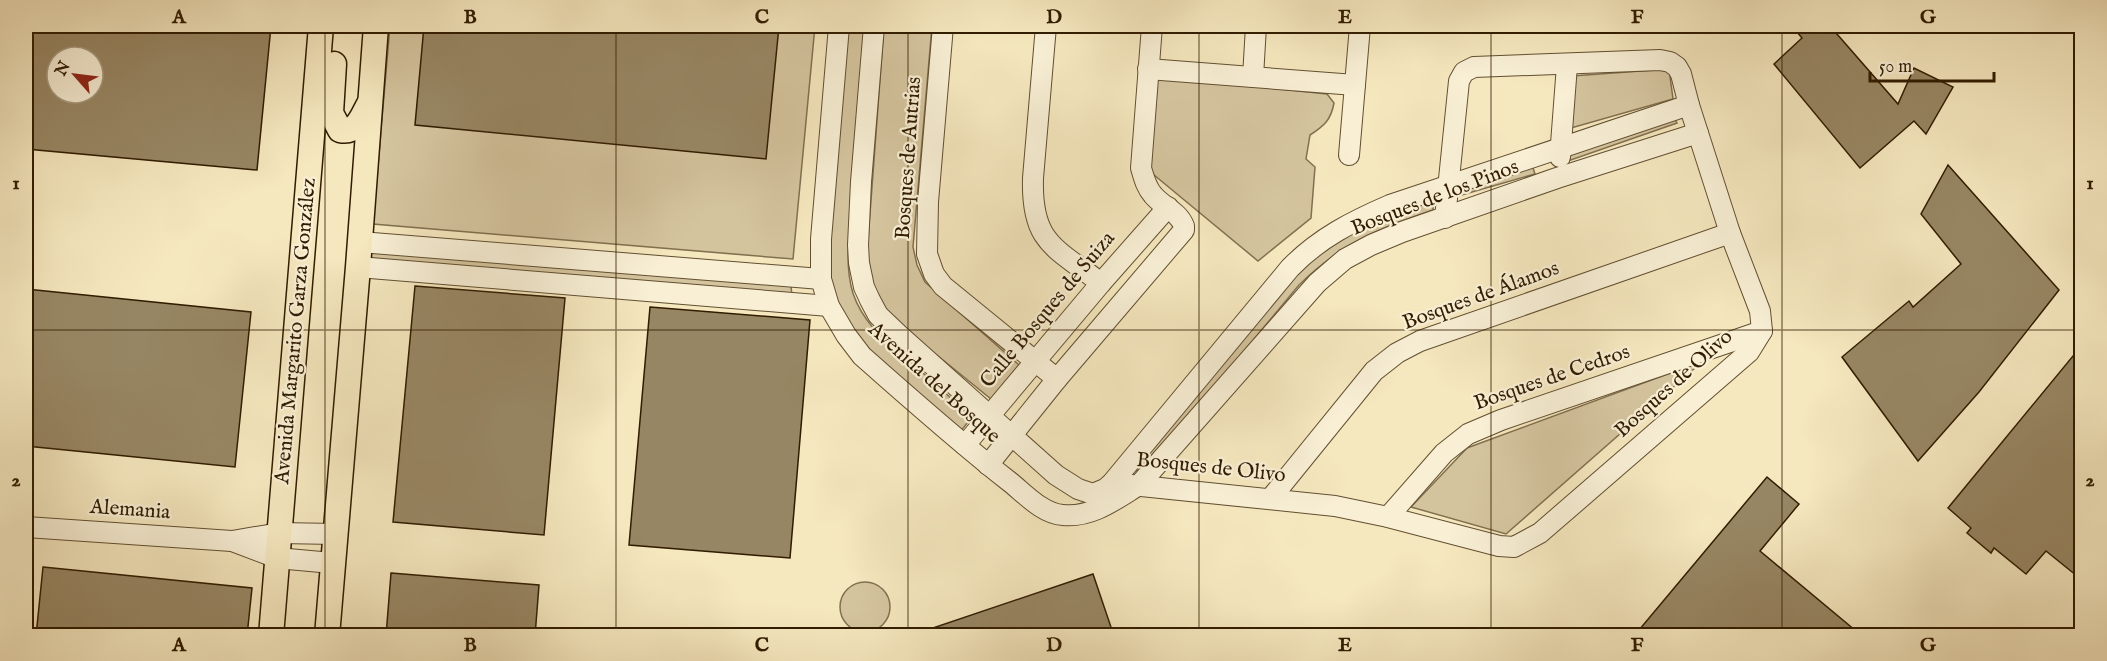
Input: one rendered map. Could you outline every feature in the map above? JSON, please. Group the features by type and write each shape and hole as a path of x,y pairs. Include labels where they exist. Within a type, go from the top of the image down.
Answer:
{"main road":[{"name":"Avenida Margarito Garza González","path":"271,636 321,26"},
{"path":"337,26 331,113 340,130 354,129 370,102"},
{"path":"327,636 376,26"}],"street":[{"name":"Avenida del Bosque","path":"838,26 821,239 821,279 829,306 862,356 988,465 1046,509 1056,514 1074,515"},
{"name":"Avenida del Bosque","path":"874,26 858,245 864,287 879,315 989,417 1056,475 1078,489 1093,494"},
{"name":"Bosques de Autrias","path":"943,26 928,202 927,254 934,274 943,286 1057,380"},
{"path":"1046,26 1033,178 1032,203 1035,219 1042,234 1052,245 1101,283"},
{"path":"988,465 1057,380 1182,234 1185,226 1178,215 1154,196 1145,183 1141,168 1152,26"},
{"path":"1253,77 1256,26"},
{"path":"1349,154 1360,26"},
{"name":"Bosques de Olivo","path":"1112,483 1335,506 1388,517 1499,546 1514,547 1540,533 1749,352 1762,331 1760,311 1730,232 1681,74 1670,62 1660,60 1474,67 1464,72 1459,81 1445,218"},
{"path":"1557,178 1562,146 1567,65"},
{"path":"1148,69 1355,85"},
{"name":"Bosques de los Pinos","path":"1093,494 1112,483 1303,255 1353,221 1390,205 1689,105"},
{"name":"Bosques de los Pinos","path":"1074,515 1101,508 1139,485 1317,283 1345,259 1402,232 1557,178 1698,133"},
{"name":"Calle Bosques de Suiza","path":"965,445 1168,207"},
{"name":"Bosques de Álamos","path":"1271,498 1374,371 1397,353 1420,341 1730,232"},
{"path":"360,242 821,279"},
{"path":"358,267 829,306"},
{"name":"Bosques de Cedros","path":"1388,517 1444,453 1476,430 1762,331"},
{"name":"Alemania","path":"26,527 232,541 280,533 335,534"},
{"name":"Alemania","path":"232,541 277,558 332,562"}],"shaded area":[{"path":"390,26 815,26 793,259 373,224"},
{"path":"846,26 866,26 848,254 853,294 861,311 874,329 972,417 960,432 859,340 833,299 826,250"},
{"path":"884,26 932,26 913,247 917,265 925,282 1019,365 991,399 890,317 875,293 867,254"},
{"path":"1669,69 1673,99 1571,128 1572,76"},
{"path":"1153,76 1327,94 1334,103 1326,122 1310,135 1306,159 1315,167 1311,218 1258,261 1148,170"},
{"path":"1673,116 1677,123 1568,161 1568,154"},
{"path":"1532,165 1535,174 1458,196 1456,188"},
{"path":"1433,202 1433,210 1361,239 1315,270 1299,285 1144,471 1131,470 1290,278 1325,247 1385,216"},
{"path":"363,251 791,286 792,296 362,259"},
{"path":"1703,361 1506,534 1411,507 1467,448"},
{"path":"865,582 874,584 885,593 890,607 888,616 879,627 865,632 856,630 845,621 840,607 842,598 851,587"}],"building":[{"path":"26,26 271,26 257,170 26,149"},
{"path":"424,26 779,26 766,159 415,125"},
{"path":"1792,26 1830,26 1898,104 1914,68 1953,87 1926,134 1914,121 1860,168 1774,64 1802,38"},
{"path":"1948,165 2059,290 1979,392 1918,461 1842,357 1909,301 1913,307 1961,264 1921,214"},
{"path":"415,286 565,298 544,535 393,522"},
{"path":"26,289 251,312 235,467 26,446"},
{"path":"650,307 810,320 790,558 629,545"},
{"path":"2082,345 2082,580 2046,551 2026,574 1994,548 1991,553 1967,533 1971,528 1948,508"},
{"path":"1767,477 1799,504 1760,551 1862,636 1634,636"},
{"path":"43,567 252,588 247,636 36,636"},
{"path":"391,573 539,585 535,636 386,636"},
{"path":"1093,574 1114,636 918,636 918,633"}]}
